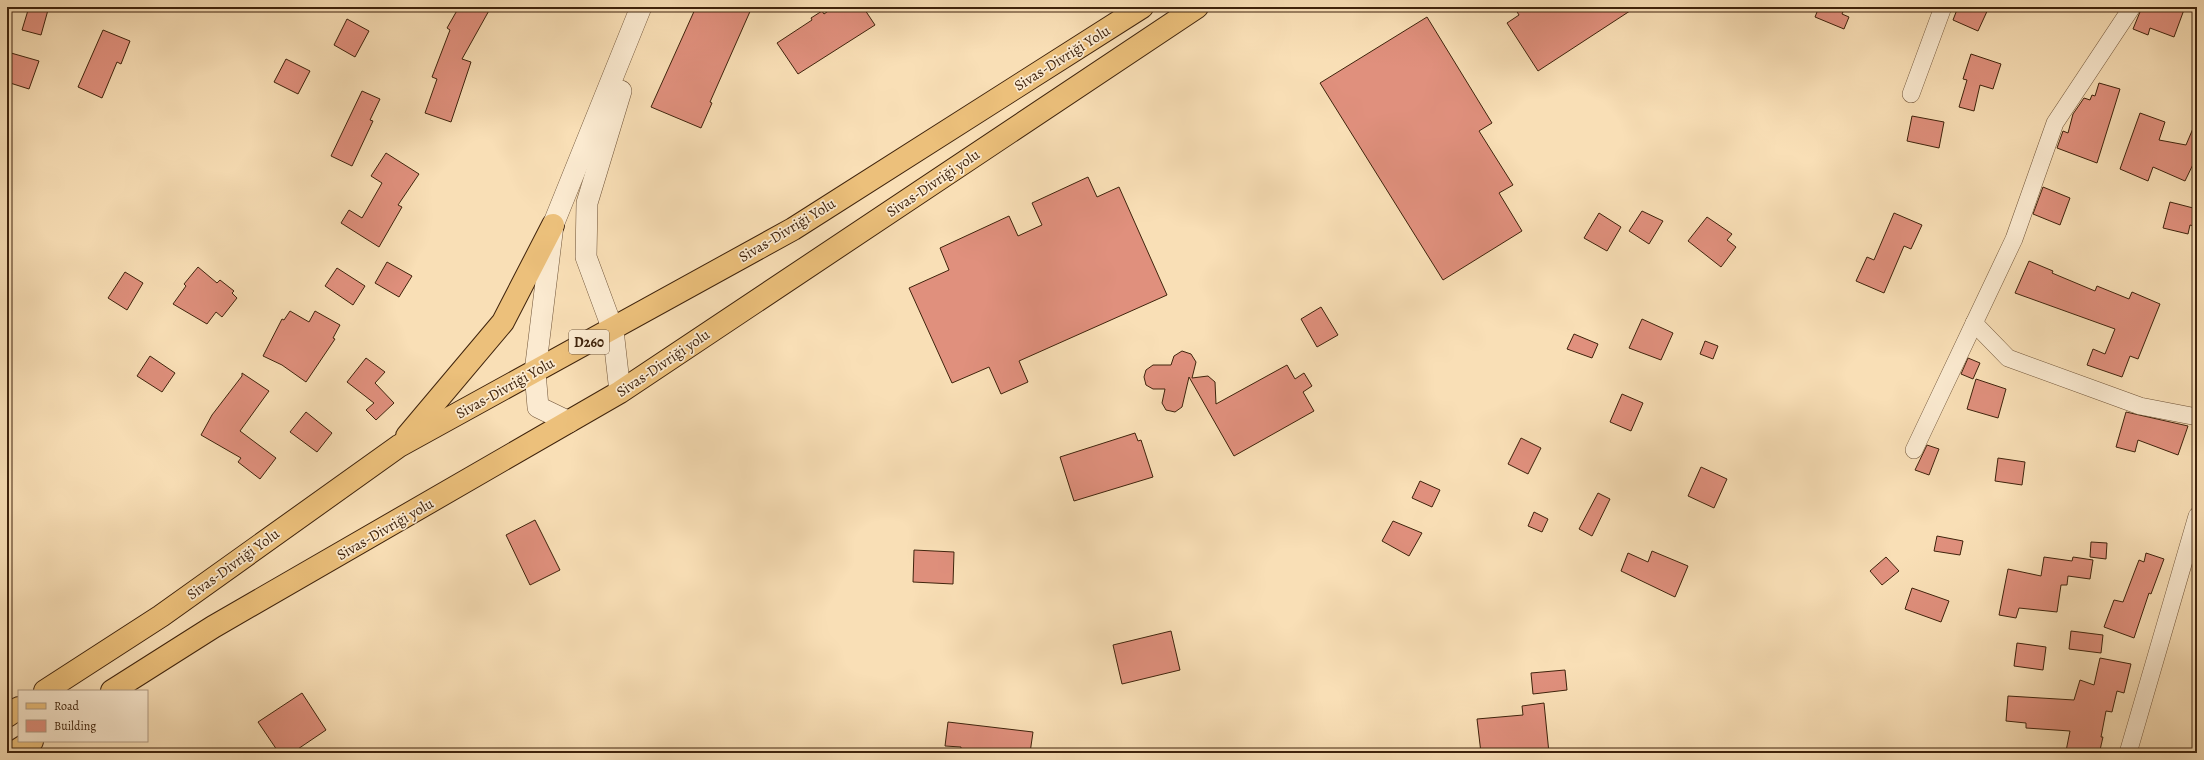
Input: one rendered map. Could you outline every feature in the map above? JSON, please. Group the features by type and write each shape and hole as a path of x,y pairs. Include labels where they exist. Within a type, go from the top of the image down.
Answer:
{"main road":[{"name":"Sivas-Divriği Yolu","path":"48,690 161,616 399,446 613,330 792,229 1142,7"},
{"name":"Sivas-Divriği yolu","path":"114,690 213,628 620,392 1196,7"},
{"path":"399,446 503,322 554,225"},
{"path":"7,716 18,709"},
{"path":"13,753 30,742"}],"street":[{"path":"569,422 538,407 535,372 554,225 641,7"},
{"path":"620,392 613,330 586,257 587,203 646,7"},
{"path":"1911,94 1943,7"},
{"path":"1914,450 2014,239 2055,123 2132,7"},
{"path":"1974,323 2008,358 2140,406 2197,417"},
{"path":"2128,753 2197,516"}],"building":[{"path":"29,7 48,10 41,35 22,30"},
{"path":"459,7 491,7 462,59 471,62 451,122 425,113 437,79 432,77 450,30 447,28"},
{"path":"696,7 752,7 710,102 712,103 701,128 651,107"},
{"path":"834,7 863,7 875,25 798,74 777,43 812,20 811,18 822,11 824,14"},
{"path":"1514,7 1636,7 1538,71 1507,23 1519,15"},
{"path":"1819,7 1845,7 1842,14 1849,17 1844,29 1815,17"},
{"path":"1958,7 1989,7 1978,31 1953,20"},
{"path":"2142,7 2185,7 2174,37 2150,28 2148,35 2133,29"},
{"path":"1427,17 1492,123 1479,131 1513,185 1499,193 1522,231 1443,280 1320,83"},
{"path":"347,19 369,31 355,57 334,45"},
{"path":"103,30 130,41 121,64 117,62 102,98 78,87"},
{"path":"11,53 39,61 29,89 7,82 7,66"},
{"path":"1971,54 2001,64 1993,89 1980,85 1974,111 1959,107 1967,80 1963,79"},
{"path":"286,59 310,71 298,94 274,82"},
{"path":"2099,83 2120,89 2097,163 2057,148 2063,131 2068,133 2073,114 2084,98 2090,100 2092,95 2095,96"},
{"path":"362,91 380,99 370,120 373,121 352,166 331,156"},
{"path":"2140,113 2165,122 2159,140 2186,145 2197,119 2197,156 2185,181 2153,167 2148,181 2120,169"},
{"path":"1912,116 1944,122 1939,148 1907,141"},
{"path":"386,153 419,174 398,205 402,207 379,247 341,223 349,210 362,218 382,183 371,176"},
{"path":"1088,177 1097,197 1119,187 1167,295 1019,361 1028,382 1001,394 989,367 952,383 909,288 949,270 940,248 1009,216 1018,236 1042,225 1032,203"},
{"path":"2043,187 2070,198 2060,225 2033,214"},
{"path":"2170,202 2197,209 2197,227 2190,225 2188,234 2163,228"},
{"path":"1642,211 1663,221 1649,244 1629,231"},
{"path":"1599,213 1621,227 1607,251 1584,238"},
{"path":"1894,213 1922,225 1911,249 1904,246 1884,293 1856,281 1867,257 1874,260"},
{"path":"1707,217 1732,234 1727,240 1736,247 1721,267 1688,241"},
{"path":"2029,261 2053,271 2052,273 2095,291 2097,286 2129,299 2132,292 2160,304 2138,359 2130,356 2122,377 2087,365 2093,349 2105,354 2115,329 2015,293"},
{"path":"387,262 412,276 399,297 375,283"},
{"path":"198,267 217,283 220,280 234,291 232,293 237,298 222,317 216,312 207,324 173,304 186,286 184,284"},
{"path":"337,268 365,286 353,305 325,286"},
{"path":"125,272 143,283 127,310 108,298"},
{"path":"1321,307 1338,335 1317,347 1301,319"},
{"path":"290,311 309,322 315,311 340,325 333,338 335,339 306,382 282,365 263,356 282,319 284,320"},
{"path":"1642,319 1673,333 1661,360 1629,348"},
{"path":"1574,334 1598,344 1592,358 1567,349"},
{"path":"1705,341 1718,346 1713,359 1700,354"},
{"path":"1182,351 1191,354 1196,362 1192,378 1208,376 1215,382 1216,404 1287,365 1295,379 1304,373 1312,386 1303,392 1314,411 1234,456 1189,377 1182,407 1175,412 1166,410 1162,403 1165,389 1153,389 1146,385 1144,377 1146,370 1153,365 1171,365 1174,356"},
{"path":"150,356 175,373 162,392 137,376"},
{"path":"366,358 385,372 375,383 394,403 376,420 366,410 374,403 347,382"},
{"path":"1968,358 1980,363 1973,379 1961,374"},
{"path":"242,373 269,391 240,431 276,458 260,479 238,462 241,458 201,435 212,415 242,376"},
{"path":"1976,379 2006,389 1998,418 1967,409"},
{"path":"1622,394 1643,403 1631,431 1610,422"},
{"path":"306,412 332,433 317,452 290,432"},
{"path":"2126,412 2188,426 2178,455 2138,440 2135,452 2116,447"},
{"path":"1135,433 1138,441 1141,440 1153,477 1074,501 1060,457"},
{"path":"1521,438 1541,448 1528,474 1508,464"},
{"path":"1927,445 1939,449 1929,475 1915,470"},
{"path":"1998,458 2025,462 2022,485 1995,481"},
{"path":"1701,467 1727,479 1714,508 1688,496"},
{"path":"1420,481 1440,490 1432,507 1412,498"},
{"path":"1598,493 1610,499 1592,536 1579,529"},
{"path":"1534,512 1548,519 1542,532 1528,526"},
{"path":"535,520 560,570 530,585 506,535"},
{"path":"1393,521 1422,533 1409,556 1382,541"},
{"path":"1937,536 1963,541 1960,555 1934,551"},
{"path":"2091,542 2107,543 2106,559 2090,557"},
{"path":"914,550 954,552 953,584 913,582"},
{"path":"1652,551 1688,566 1675,597 1621,571 1628,553 1648,562"},
{"path":"2146,553 2164,559 2151,594 2149,593 2134,638 2104,627 2114,600 2123,602 2139,560 2144,562"},
{"path":"1886,557 1899,571 1882,585 1870,571"},
{"path":"2044,557 2072,561 2073,557 2093,560 2090,579 2068,576 2067,585 2061,585 2057,612 2019,608 2016,618 1999,615 2008,569 2041,576"},
{"path":"1912,588 1949,601 1941,622 1905,609"},
{"path":"1171,631 1180,670 1122,684 1113,645"},
{"path":"2071,631 2103,635 2101,653 2069,649"},
{"path":"2017,643 2046,647 2043,670 2014,666"},
{"path":"2100,658 2131,664 2124,693 2117,691 2112,712 2106,711 2100,750 2094,749 2093,753 2066,751 2070,731 2026,728 2026,723 2006,721 2008,696 2074,700 2080,680 2094,685"},
{"path":"1565,670 1567,690 1533,694 1531,673"},
{"path":"302,693 326,730 292,753 279,753 258,722"},
{"path":"1544,703 1549,753 1481,753 1477,719 1523,715 1522,706"},
{"path":"948,722 1033,732 1030,753 961,753 961,747 945,746"}]}
